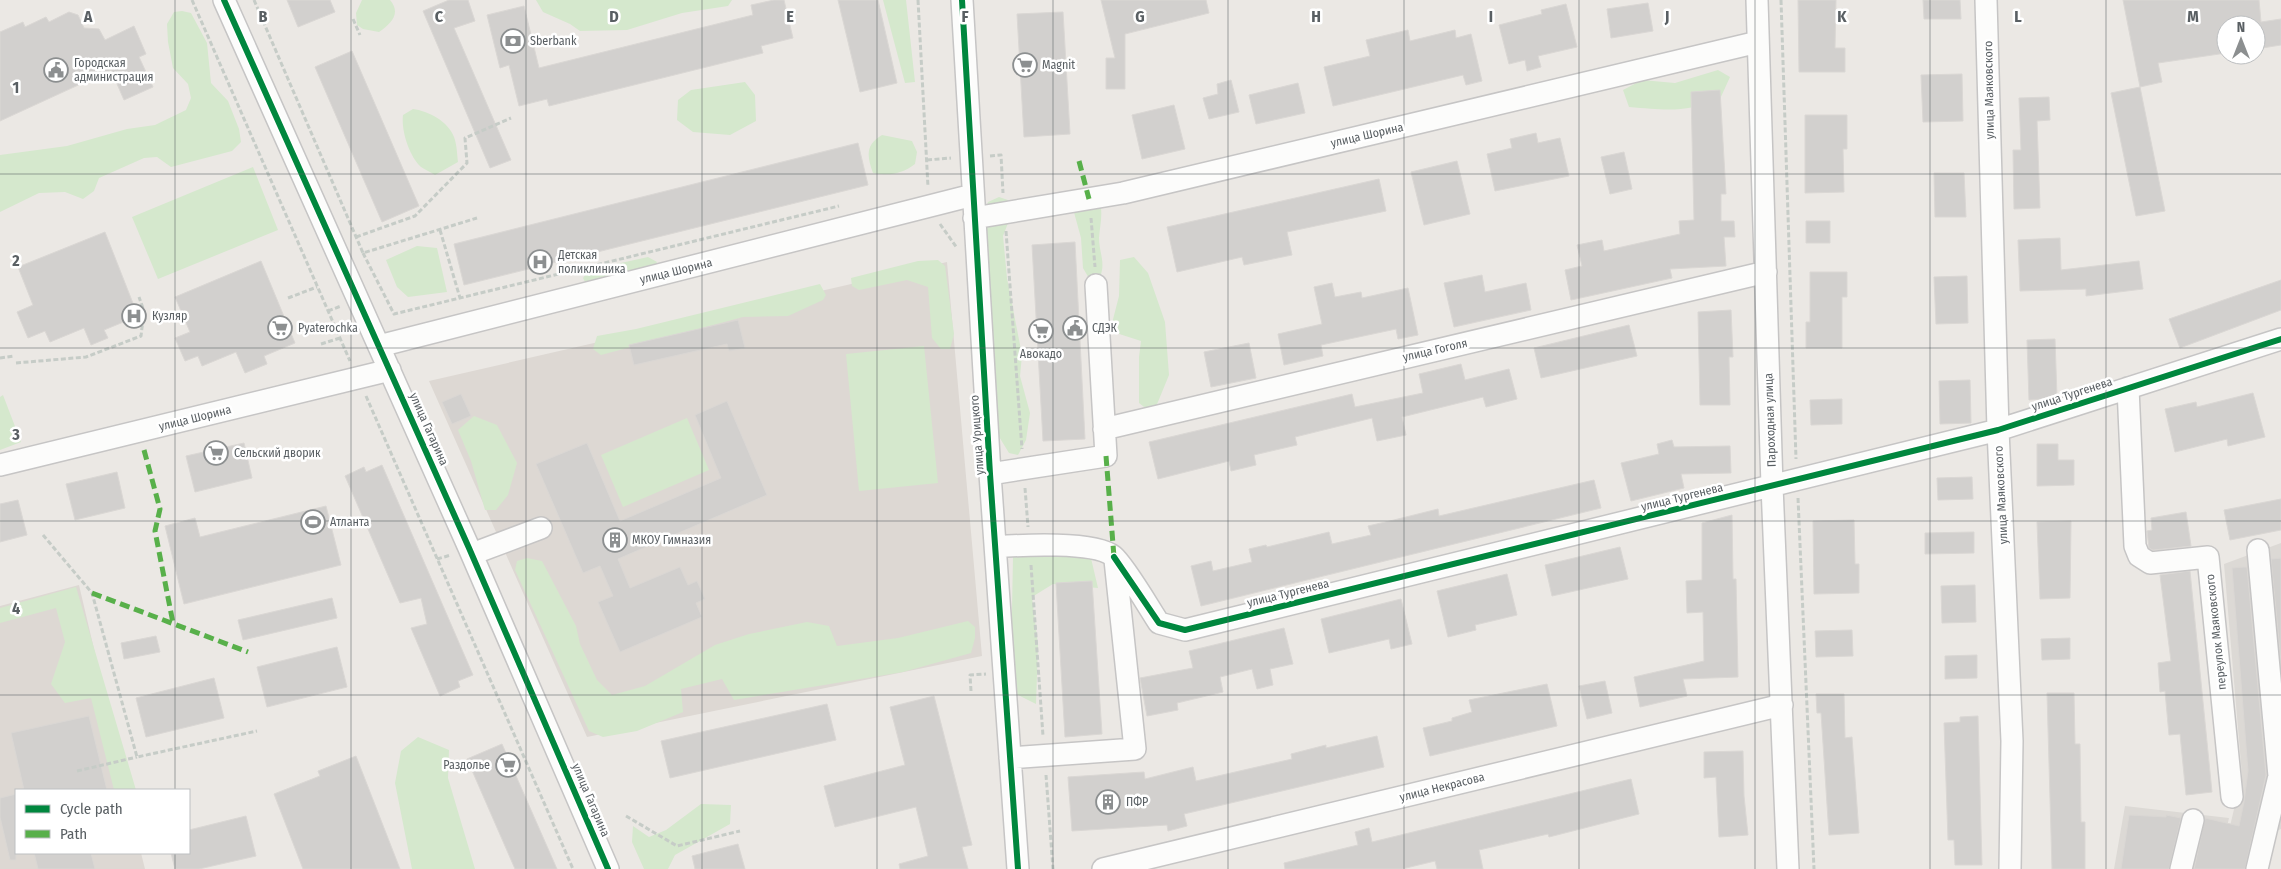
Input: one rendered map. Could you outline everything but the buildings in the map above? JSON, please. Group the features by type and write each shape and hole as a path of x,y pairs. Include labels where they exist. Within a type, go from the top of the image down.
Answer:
{"street":[{"name":"улица Гагарина","path":"224,0 323,225 472,554 608,869"},
{"name":"улица Урицкого","path":"962,0 990,474 1018,869"},
{"name":"Пароходная улица","path":"1757,0 1772,486 1788,869"},
{"name":"улица Маяковского","path":"1986,0 1998,430 2012,740 2010,869"},
{"name":"улица Шорина","path":"974,218 1133,191 1758,42"},
{"name":"улица Шорина","path":"379,346 973,195"},
{"name":"улица Гоголя","path":"1104,429 1766,272"},
{"path":"990,474 1106,456 1096,285"},
{"name":"улица Тургенева","path":"1114,557 1159,623 1185,630 1998,430 2281,339"},
{"name":"улица Шорина","path":"0,465 390,370"},
{"name":"переулок Маяковского","path":"2128,388 2135,546 2139,556 2150,563 2208,557 2232,797"},
{"path":"472,554 541,528"},
{"path":"996,547 1030,552 1102,550 1114,557 1135,749 1010,758"},
{"path":"2257,869 2279,776 2258,550"},
{"name":"улица Некрасова","path":"1103,869 1782,705"},
{"path":"2181,869 2193,820"}],"path":[{"path":"192,0 573,869"},
{"path":"254,0 363,253 394,314 843,205"},
{"path":"918,0 928,206 957,249"},
{"path":"1781,0 1797,480 1814,869"},
{"path":"353,20 360,35"},
{"path":"356,237 415,216 467,163 465,138 511,118"},
{"path":"927,160 1001,155 1053,869"},
{"path":"918,187 928,184"},
{"path":"1089,199 1095,257"},
{"path":"363,253 477,218"},
{"path":"440,230 460,298"},
{"path":"288,298 317,287"},
{"path":"16,363 86,357 141,336 144,311 139,296"},
{"path":"322,344 340,338"},
{"path":"0,358 14,356"},
{"path":"43,535 92,593 137,758"},
{"path":"971,691 970,675 989,674 988,664"},
{"path":"77,770 257,731"},
{"path":"524,758 530,756"},
{"path":"626,816 677,846 740,830"}],"shaded area":[{"path":"947,262 982,656 587,737 429,381"},
{"path":"2281,543 2281,829 2276,831 2268,869 2220,869 2242,775 2224,564"},
{"path":"79,585 127,789 15,789 15,854 141,854 145,869 0,869 0,606"},
{"path":"2125,806 2229,818 2217,869 2114,869"}],"green space":[{"path":"362,0 390,0 393,5 395,14 393,18 379,32 363,29 357,25 356,13"},
{"path":"536,0 732,0 728,6 682,13 627,30 580,31 570,24 543,12"},
{"path":"883,0 906,0 915,82 905,83"},
{"path":"174,12 191,13 207,43 211,83 228,101 239,129 241,142 232,151 171,167 157,157 144,158 99,178 94,191 83,199 65,192 39,193 0,212 0,155 67,146 127,129 155,125 186,110 191,98 188,84 173,68 167,24"},
{"path":"1718,70 1730,77 1720,99 1696,107 1665,109 1629,107 1623,90 1642,80 1675,83"},
{"path":"745,82 755,95 756,121 730,135 693,132 677,120 678,100 691,90"},
{"path":"413,109 437,118 447,126 454,137 458,162 435,175 421,167 413,156 407,142 403,128 403,115"},
{"path":"882,135 912,141 917,152 915,164 895,173 873,173 869,161 869,151 876,139"},
{"path":"253,167 278,230 158,279 132,217"},
{"path":"999,197 1008,200 1010,218 1003,236 1007,278 1022,355 1020,376 1030,413 1026,440 1018,455 1009,453 998,435 980,224 988,202"},
{"path":"1100,202 1099,243 1102,272 1100,277 1090,280 1083,268 1081,238 1072,205"},
{"path":"417,246 437,248 447,292 408,297 397,287 386,260"},
{"path":"648,257 657,262 655,267 595,283 585,282 583,278 589,270"},
{"path":"1134,257 1148,273 1165,322 1169,375 1153,414 1139,403 1141,341 1110,331 1119,296 1120,260"},
{"path":"938,260 945,266 954,334 950,349 941,349 932,338 928,287 907,280 859,290 852,286 851,278 918,261"},
{"path":"820,284 826,295 823,300 788,316 743,317 601,355 593,349 597,336 636,329"},
{"path":"924,346 938,483 859,491 846,354"},
{"path":"3,395 21,442 0,450 0,397"},
{"path":"474,416 497,425 517,463 508,495 496,510 485,510 471,461 458,430"},
{"path":"687,418 709,470 623,507 601,455"},
{"path":"1052,549 1090,554 1098,588 1053,584 1032,597 1038,645 1036,704 1012,692 1007,667 1012,609 1013,557"},
{"path":"527,558 542,561 576,626 580,644 597,680 612,695 645,686 715,645 749,634 807,622 829,626 837,646 898,638 968,621 975,627 975,638 971,653 903,672 734,700 722,679 681,689 683,712 637,731 603,737 589,731 515,570 517,561"},
{"path":"76,587 136,789 114,789 91,698 65,703 51,684 65,642 56,608 0,623 0,608"},
{"path":"418,737 449,750 448,778 475,869 412,869 395,783 401,751"},
{"path":"701,804 731,805 730,824 675,855 668,869 644,869 632,842 633,826 649,837 666,830"}],"marked path":[{"path":"1079,161 1089,199"},
{"path":"144,450 160,509 155,531 173,623"},
{"path":"1106,456 1114,557"},
{"path":"92,593 248,652"}],"cycle path":[{"path":"224,0 469,548 608,869"},
{"path":"962,0 990,474 1018,869"},
{"path":"1114,557 1159,623 1185,630 1998,430 2281,339"}],"place":[{"name":"Sberbank","path":"513,41"},
{"name":"Magnit","path":"1025,65"},
{"name":"Городская администрация","path":"56,70"},
{"name":"Детская поликлиника","path":"540,262"},
{"name":"Кузляр","path":"134,316"},
{"name":"Pyaterochka","path":"280,328"},
{"name":"СДЭК","path":"1075,328"},
{"name":"Авокадо","path":"1041,331"},
{"name":"Сельский дворик","path":"216,453"},
{"name":"Атланта","path":"313,522"},
{"name":"МКОУ Гимназия","path":"615,540"},
{"name":"Раздолье","path":"508,765"},
{"name":"ПФР","path":"1108,802"}]}
